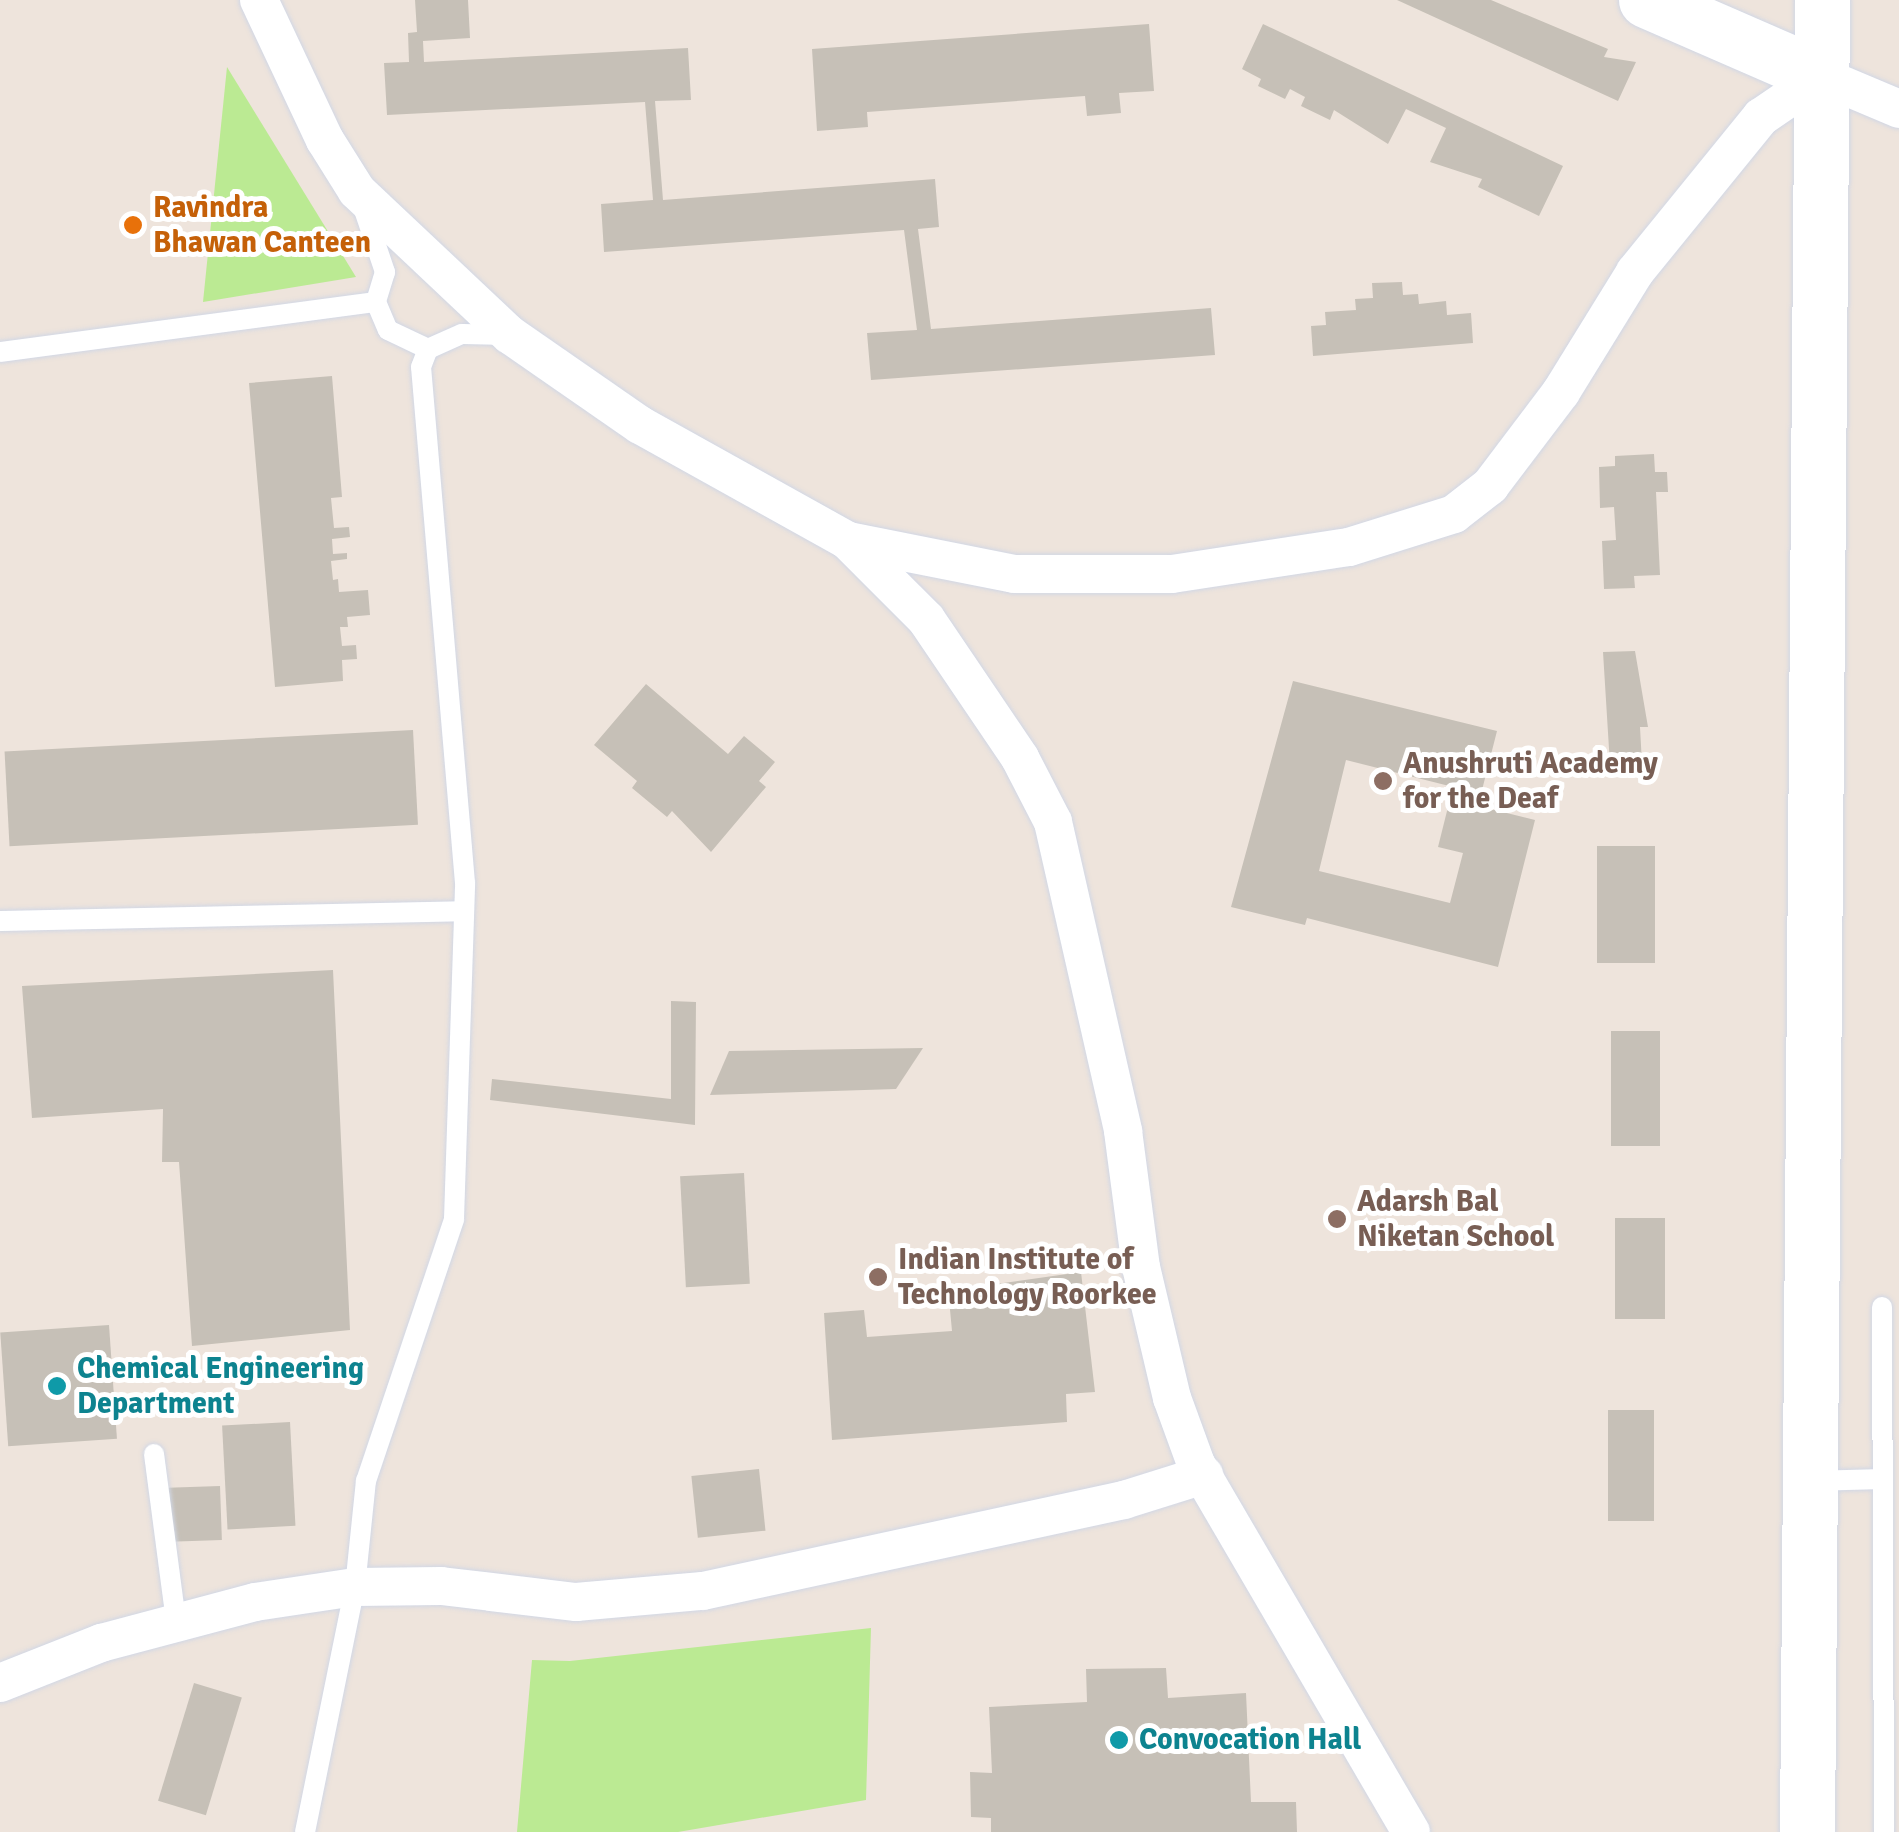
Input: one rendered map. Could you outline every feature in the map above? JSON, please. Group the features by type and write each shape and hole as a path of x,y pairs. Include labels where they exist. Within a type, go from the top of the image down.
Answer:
{"main road":[{"path":"1646,0 1821,76"},
{"path":"1807,1832 1822,0"}],"street":[{"path":"260,0 325,140 358,190 510,334 640,424 848,541 926,619 1020,758 1052,822 1123,1131 1145,1286 1172,1398 1204,1475 1410,1832"},
{"path":"848,541 983,569 1099,578 1295,557 1408,532 1454,514 1490,486 1560,392 1635,272 1761,117 1821,76 1899,109"},
{"path":"0,1683 176,1620 356,1587 441,1586 576,1602 703,1591 1124,1500 1204,1475"}],"lane":[{"path":"358,190 384,272 376,302 388,330 428,349"},
{"path":"0,352 376,302"},
{"path":"305,1832 356,1587 366,1481 454,1219 464,911 440,534 421,367 428,349 462,334 510,334"},
{"path":"0,921 464,911"},
{"path":"1882,1307 1884,1832"},
{"path":"154,1454 176,1620"},
{"path":"1809,1481 1883,1479"}],"green space":[{"path":"227,67 356,277 203,302"},
{"path":"871,1628 866,1800 678,1832 517,1832 532,1660 570,1661"}],"building":[{"path":"415,0 468,0 470,38 423,41 424,62 688,48 691,100 655,101 663,200 935,179 939,227 918,229 931,329 1211,308 1215,355 871,380 867,333 917,330 904,230 604,252 601,204 653,200 645,102 387,115 384,63 409,62 408,33 417,32"},
{"path":"1397,0 1491,0 1608,49 1604,57 1636,62 1618,101"},
{"path":"1149,24 1154,91 1119,93 1121,113 1087,116 1085,96 867,112 868,127 817,131 812,49"},
{"path":"1263,24 1563,166 1539,216 1478,187 1482,179 1430,162 1446,128 1406,109 1388,144 1334,110 1330,120 1301,106 1305,97 1290,89 1285,99 1258,86 1261,79 1242,69"},
{"path":"1402,282 1403,295 1418,294 1419,304 1446,301 1447,315 1471,313 1473,343 1313,356 1311,326 1326,325 1325,312 1356,310 1355,299 1373,298 1372,283"},
{"path":"332,376 342,497 331,498 334,528 349,527 350,537 332,539 333,554 347,553 347,559 331,561 333,580 338,579 339,592 368,590 370,615 347,617 348,627 340,627 342,646 356,645 357,659 342,660 343,681 275,687 249,383"},
{"path":"1654,454 1655,472 1667,472 1668,492 1656,492 1660,575 1634,576 1635,588 1604,589 1602,541 1616,540 1614,507 1600,508 1599,467 1615,466 1615,456"},
{"path":"1635,651 1648,727 1640,727 1642,764 1610,765 1603,652"},
{"path":"1293,681 1497,731 1481,794 1346,760 1319,871 1450,903 1463,853 1438,847 1450,799 1535,820 1498,967 1307,918 1305,925 1231,907"},
{"path":"646,684 728,754 744,736 775,762 759,781 766,787 711,852 672,811 667,817 632,788 637,781 594,745"},
{"path":"413,730 418,825 10,846 5,751"},
{"path":"1597,846 1655,846 1655,963 1597,963"},
{"path":"333,970 350,1330 192,1346 179,1162 162,1162 163,1109 32,1118 22,986"},
{"path":"671,1001 696,1002 695,1125 490,1100 492,1079 671,1099"},
{"path":"1611,1031 1660,1031 1660,1146 1611,1146"},
{"path":"923,1048 896,1089 710,1095 729,1051"},
{"path":"744,1173 750,1284 686,1287 680,1176"},
{"path":"1615,1218 1665,1218 1665,1319 1615,1319"},
{"path":"1081,1272 1095,1392 1066,1394 1067,1422 832,1440 824,1313 864,1310 867,1337 952,1331 949,1299 959,1298 959,1286 974,1285 975,1298 990,1297 989,1285"},
{"name":"Chemical Engineering Department","path":"109,1325 117,1439 8,1446 0,1333"},
{"path":"1608,1410 1654,1410 1654,1521 1608,1521"},
{"path":"290,1422 295,1526 228,1529 222,1426"},
{"path":"759,1469 765,1531 698,1538 691,1476"},
{"path":"220,1486 222,1540 170,1542 168,1488"},
{"name":"Convocation Hall","path":"1166,1668 1168,1698 1246,1693 1251,1802 1296,1802 1297,1832 991,1832 991,1818 971,1817 970,1772 992,1773 989,1707 1087,1702 1086,1669"},
{"path":"194,1683 242,1698 206,1815 158,1801"}],"place":[{"name":"Ravindra Bhawan Canteen","path":"133,225"},
{"name":"Anushruti Academy for the Deaf","path":"1383,781"},
{"name":"Adarsh Bal Niketan School","path":"1337,1219"},
{"name":"Indian Institute of Technology Roorkee","path":"878,1277"},
{"name":"Chemical Engineering Department","path":"57,1386"},
{"name":"Convocation Hall","path":"1119,1740"}]}
